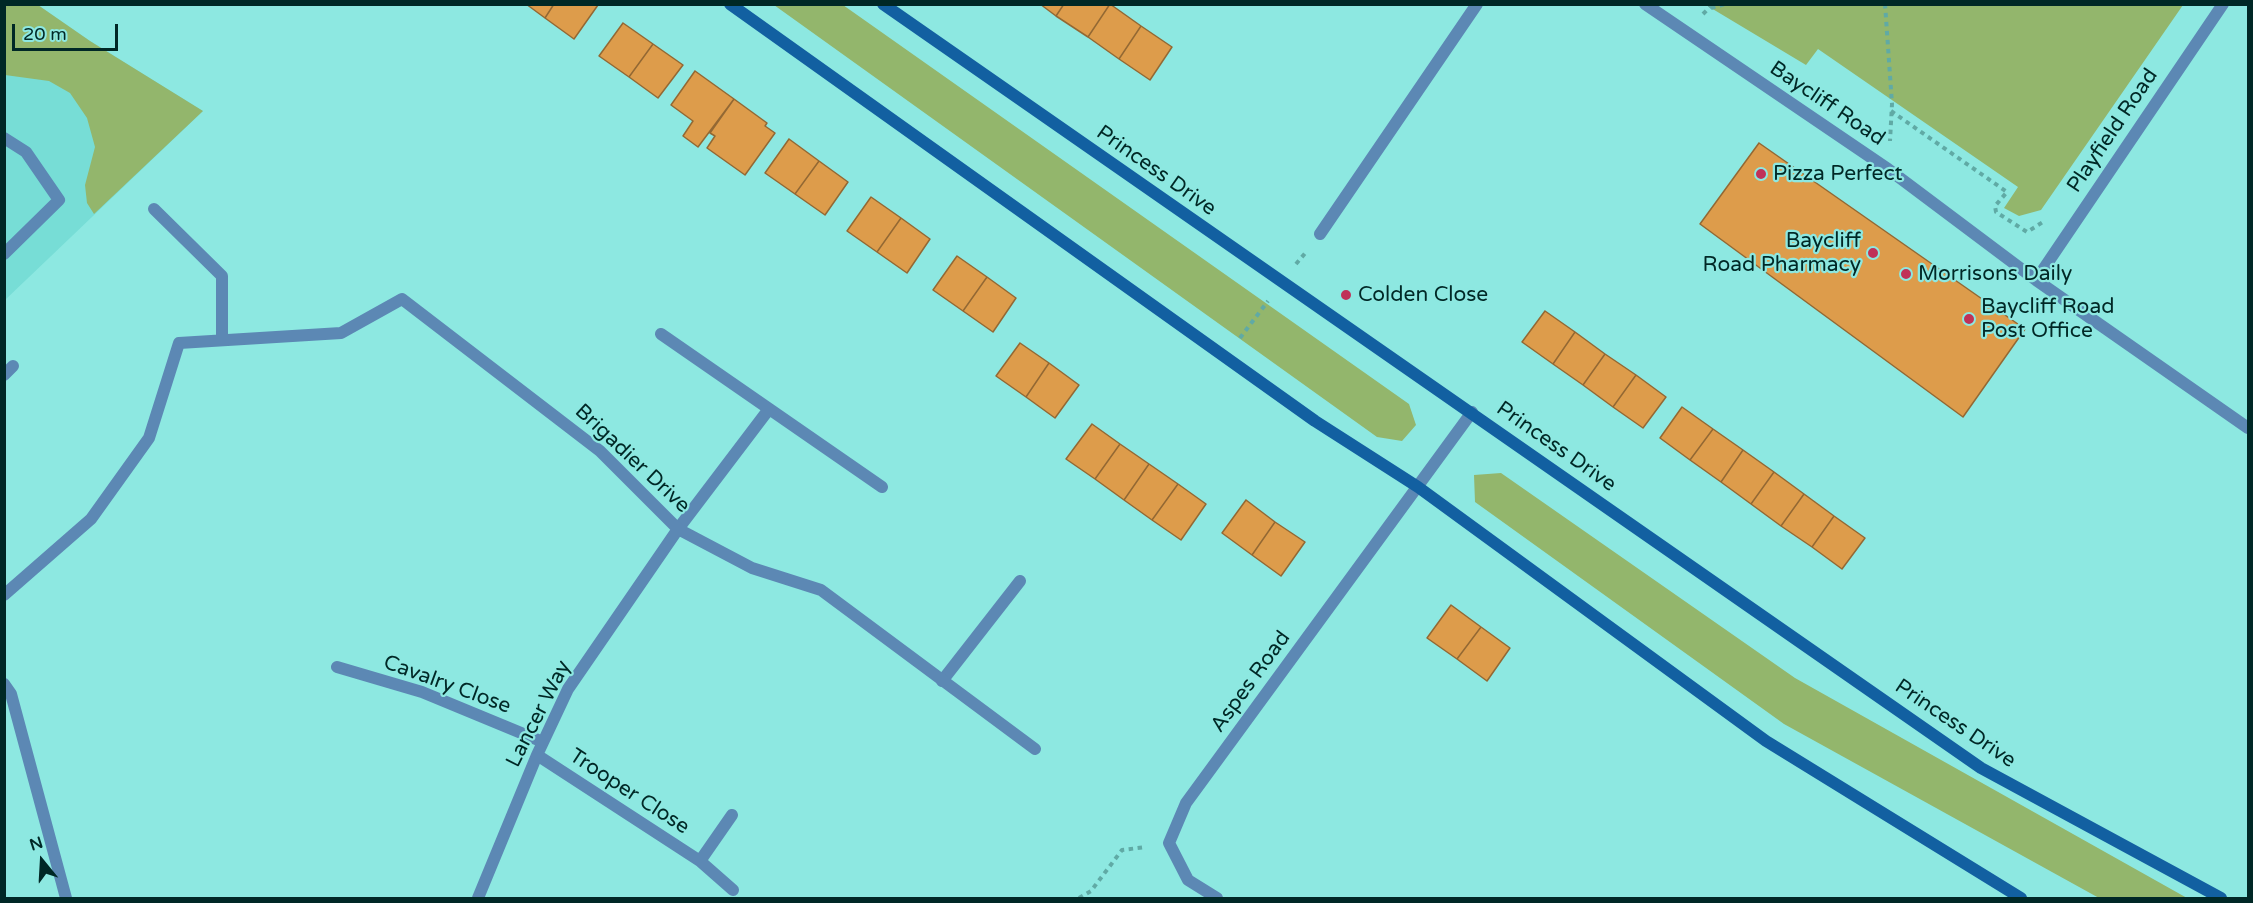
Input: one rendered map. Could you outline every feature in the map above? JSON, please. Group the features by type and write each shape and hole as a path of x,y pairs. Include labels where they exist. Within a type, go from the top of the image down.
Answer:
{"street":[{"path":"730,4 1315,421 1418,487 1766,741 2021,898"},
{"name":"Princess Drive","path":"883,4 1981,768 2221,898"},
{"path":"1320,234 1477,4"},
{"name":"Baycliff Road","path":"1645,4 1888,169 2036,280 2248,428"},
{"name":"Playfield Road","path":"2036,280 2223,4"},
{"path":"4,138 26,153 59,200 4,254"},
{"path":"154,209 222,276 222,340"},
{"name":"Brigadier Drive","path":"6,590 91,519 149,438 178,343 341,333 402,298 600,451 678,529 752,568 820,590 1035,749"},
{"path":"661,334 882,487"},
{"name":"Lancer Way","path":"478,898 537,755 568,689 678,529 769,409"},
{"name":"Aspes Road","path":"1168,843 1186,803 1472,412"},
{"path":"942,681 1020,581"},
{"name":"Cavalry Close","path":"337,667 422,692 543,742"},
{"path":"4,684 11,694 66,898"},
{"name":"Trooper Close","path":"537,755 700,861 732,890"},
{"name":"Trooper Close","path":"700,861 732,815"},
{"path":"1168,843 1188,880 1217,898"}],"path":[{"path":"1710,8 1725,4"},
{"path":"1885,4 1892,111 1888,169"},
{"path":"1892,111 2007,192 1995,206 1996,212 2027,232 2042,223 2048,214"},
{"path":"1079,898 1091,891 1122,850 1168,843"}],"shaded area":[{"path":"5,5 38,5 90,41 203,111 5,300"}],"green space":[{"path":"4,5 38,5 90,41 203,111 94,214 87,203 85,185 95,147 87,118 70,93 49,81 5,75"},
{"path":"774,5 843,5 1409,404 1416,425 1402,441 1377,437"},
{"path":"1706,5 2183,5 2041,210 2019,216 2004,208 2018,187 1818,49 1806,65"},
{"path":"1501,473 1795,678 2187,898 2099,898 1784,724 1475,502 1474,475"}],"building":[{"path":"526,4 554,4 545,18"},
{"path":"554,4 598,5 574,39 545,18"},
{"path":"1040,4 1064,4 1056,16"},
{"path":"1064,4 1110,4 1088,37 1056,16"},
{"path":"1110,4 1141,26 1119,59 1088,37"},
{"path":"623,23 653,44 629,77 599,56"},
{"path":"1141,26 1172,47 1150,80 1119,59"},
{"path":"653,44 683,65 658,98 629,77"},
{"path":"695,71 734,99 698,147 683,136 693,121 671,105"},
{"path":"734,99 767,123 765,126 775,133 745,175 707,148 715,136 710,133"},
{"path":"789,139 819,161 795,194 765,173"},
{"path":"1759,143 2025,329 1963,417 1700,224"},
{"path":"819,161 848,182 825,215 795,194"},
{"path":"871,197 901,218 877,252 847,231"},
{"path":"901,218 930,239 907,273 877,252"},
{"path":"957,256 987,277 963,311 933,290"},
{"path":"987,277 1016,298 993,332 963,311"},
{"path":"1545,311 1575,332 1553,364 1522,342"},
{"path":"1575,332 1605,354 1583,385 1553,364"},
{"path":"1020,343 1049,363 1026,397 996,376"},
{"path":"1605,354 1636,375 1613,407 1583,385"},
{"path":"1049,363 1079,385 1055,418 1026,397"},
{"path":"1636,375 1666,397 1643,428 1613,407"},
{"path":"1682,407 1713,429 1690,460 1660,438"},
{"path":"1092,424 1120,444 1095,479 1066,459"},
{"path":"1713,429 1743,450 1721,482 1690,460"},
{"path":"1120,444 1149,464 1124,500 1095,479"},
{"path":"1743,450 1774,472 1751,504 1721,482"},
{"path":"1149,464 1178,484 1152,520 1124,500"},
{"path":"1774,472 1804,494 1781,526 1751,504"},
{"path":"1178,484 1206,504 1181,540 1152,520"},
{"path":"1804,494 1834,516 1812,547 1781,526"},
{"path":"1246,500 1275,522 1252,555 1222,533"},
{"path":"1834,516 1865,538 1842,569 1812,547"},
{"path":"1275,522 1305,542 1281,576 1252,555"},
{"path":"1451,605 1481,627 1457,659 1427,638"},
{"path":"1481,627 1510,648 1487,681 1457,659"}],"place":[{"name":"Pizza Perfect","path":"1761,174"},
{"name":"Baycliff Road Pharmacy","path":"1873,253"},
{"name":"Morrisons Daily","path":"1906,274"},
{"name":"Colden Close","path":"1346,295"},
{"name":"Baycliff Road Post Office","path":"1969,319"}]}
